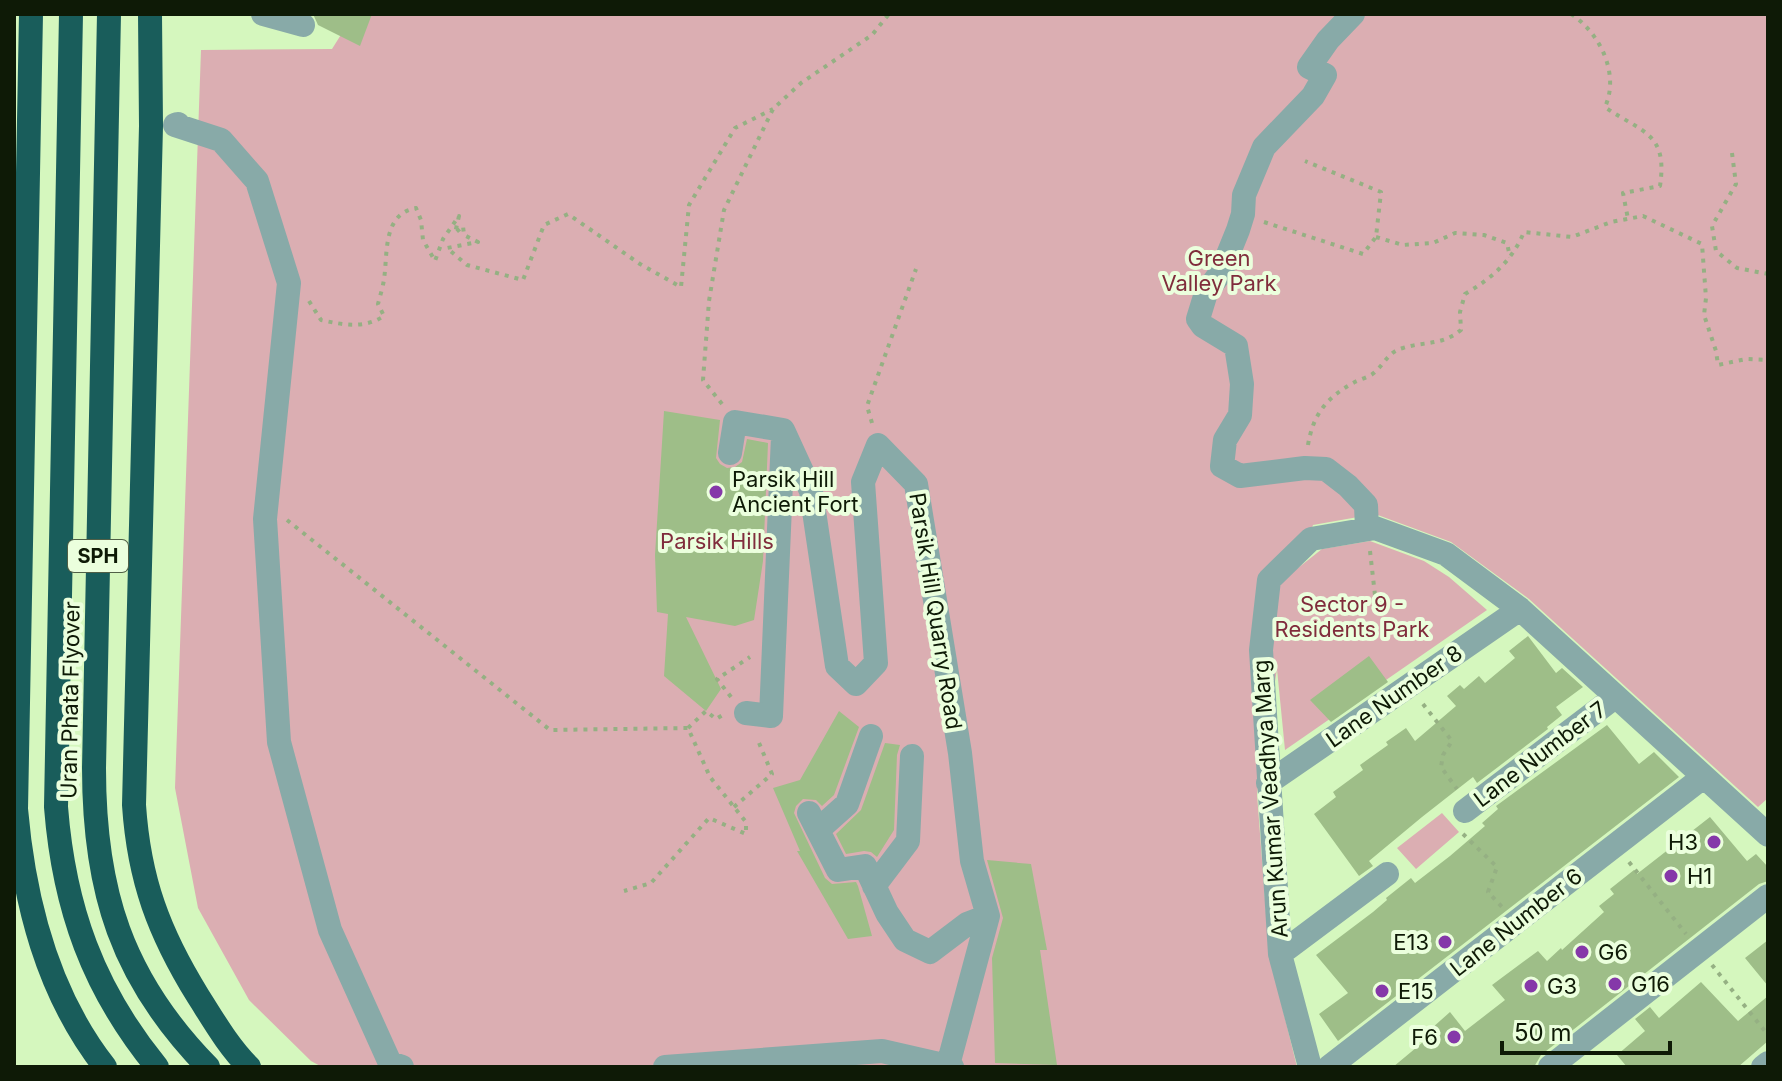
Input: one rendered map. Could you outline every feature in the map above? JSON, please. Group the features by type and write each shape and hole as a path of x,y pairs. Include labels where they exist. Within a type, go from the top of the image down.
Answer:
{"highway":[{"path":"31,14 16,809 28,899 40,943 78,1026 105,1067"},
{"name":"Uran Phata Flyover","path":"71,14 56,807 67,890 78,930 113,1006 157,1067"},
{"name":"Uran Phata Flyover","path":"109,14 94,768 96,844 113,918 127,954 165,1020 208,1067"},
{"path":"150,14 151,126 134,805 136,839 152,905 169,947 217,1027 249,1067"},
{"path":"14,130 28,177"}],"street":[{"path":"263,14 303,25"},
{"path":"1353,14 1328,40 1309,67 1325,75 1313,96 1264,147 1244,195 1242,219 1221,272 1206,293 1198,319 1203,326 1236,346 1242,384 1240,415 1225,440 1222,466 1240,476 1305,468 1326,469 1366,505 1367,529"},
{"path":"178,124 175,125 221,140 257,181 289,283 265,519 279,742 330,930 390,1063 402,1067"},
{"path":"730,453 735,422 783,430"},
{"path":"783,430 811,491 837,666 856,684 876,663 863,482 878,445"},
{"path":"737,710 771,716 783,430"},
{"name":"Parsik Hill Quarry Road","path":"878,445 916,484 960,753 972,861 988,916"},
{"name":"Arun Kumar Veadhya Marg","path":"1310,1067 1280,954 1261,650 1269,580 1311,539 1375,528 1446,554 1520,609 1768,835"},
{"name":"Lane Number 8","path":"1268,783 1520,609"},
{"name":"Lane Number 7","path":"1466,816 1615,697"},
{"path":"871,736 847,804 814,822 838,870 865,866 905,940 930,952 967,924 988,916"},
{"path":"874,886 908,841 912,756"},
{"name":"Lane Number 6","path":"1329,1067 1702,778"},
{"path":"1280,954 1387,874"},
{"path":"1550,1067 1768,896"},
{"path":"665,1067 882,1051 950,1066 988,916"},
{"path":"1763,1067 1768,1063"}],"path":[{"path":"289,283 313,305 321,320 350,326 384,316 378,304 385,278 386,240 395,221 416,208 423,240 435,261 443,239 459,216 455,233 463,226 464,235 478,242 447,248 467,265 523,280 544,225 568,214 640,264 681,287 689,205 735,128 773,109 801,83 872,35 889,14"},
{"path":"1571,14 1585,23 1607,63 1612,91 1605,107 1650,134 1662,156 1660,186 1623,193 1628,219"},
{"path":"735,422 703,380 709,301 724,210 773,109"},
{"path":"1732,153 1736,184 1712,226 1716,251 1737,268 1768,274"},
{"path":"1242,219 1272,224 1363,254 1376,237 1381,192 1305,161"},
{"path":"1305,468 1311,424 1320,408 1352,383 1374,374 1390,353 1404,347 1430,345 1461,330 1460,312 1465,294 1489,280 1510,258 1524,232 1572,237 1611,222 1643,216 1702,244 1706,298 1704,315 1718,365 1746,359 1768,360"},
{"path":"1376,237 1403,245 1433,243 1455,233 1484,235 1507,243 1510,258"},
{"path":"878,445 867,406 916,269"},
{"path":"266,504 550,730 688,728 706,711 716,719 737,710"},
{"path":"1367,529 1376,604"},
{"path":"734,807 772,774 717,679 753,654 774,647"},
{"path":"1408,686 1452,741 1443,755 1441,767 1497,867 1488,892 1516,922"},
{"path":"624,891 651,883 709,818 746,834 746,822 710,777 688,728"}],"green space":[{"name":"Parsik Hills","path":"354,14 1768,14 1768,798 1758,807 1529,599 1451,542 1375,514 1313,525 1298,568 1322,549 1370,541 1424,561 1449,577 1487,610 1285,750 1277,669 1257,794 1269,953 1297,1067 322,1067 311,1061 249,1000 198,908 175,788 201,50 332,49"},
{"path":"1442,813 1459,832 1416,869 1397,848"}],"building":[{"path":"313,14 372,14 360,46 318,25"},
{"name":"Parsik Hill Ancient Fort","path":"664,411 720,420 716,458 727,468 742,462 747,439 768,443 763,561 754,620 735,626 686,617 721,689 706,711 664,676 668,614 657,612 655,555"},
{"path":"1528,636 1556,673 1562,668 1583,687 1556,707 1562,715 1548,729 1477,783 1473,777 1369,861 1373,866 1359,876 1314,814 1336,797 1333,792 1363,770 1360,765 1388,745 1386,742 1406,728 1415,741 1456,706 1447,696 1460,685 1464,689 1479,676 1485,683 1515,658 1509,651"},
{"path":"1369,656 1388,682 1331,722 1310,700"},
{"path":"839,711 859,727 834,795 822,806 816,800 803,799 794,813 825,878 832,884 856,882 858,886 872,936 848,939 797,851 800,851 773,788 800,780"},
{"path":"1607,725 1639,764 1654,752 1679,777 1338,1041 1319,1014 1348,993 1316,955 1373,912 1411,878 1415,883 1450,856 1485,826 1482,823 1498,809 1496,806"},
{"path":"885,743 900,745 894,830 877,857 864,851 846,854 836,834 861,810"},
{"path":"1710,817 1747,861 1756,854 1768,867 1768,881 1759,884 1541,1055 1534,1067 1393,1067 1435,1032 1432,1028 1450,1012 1465,1031 1505,1000 1492,985 1538,951 1547,961 1562,950 1604,912 1599,906 1614,894 1610,889 1634,870 1637,874"},
{"path":"987,860 1031,864 1047,950 1040,950 1057,1065 995,1063 992,958 1003,918"},
{"path":"1768,940 1768,986 1745,958"},
{"path":"1701,982 1738,1021 1768,996 1768,1041 1738,1067 1627,1067 1617,1055 1645,1031 1635,1019 1650,1007 1659,1018"}],"place":[{"name":"Parsik Hill Ancient Fort","path":"716,492"},
{"name":"H3","path":"1714,842"},
{"name":"H1","path":"1671,876"},
{"name":"E13","path":"1445,942"},
{"name":"G6","path":"1582,952"},
{"name":"G16","path":"1615,984"},
{"name":"G3","path":"1531,986"},
{"name":"E15","path":"1382,991"},
{"name":"F6","path":"1454,1037"}],"park label":[{"name":"Green Valley Park","path":"1219,270"},
{"name":"Sector 9 - Residents Park","path":"1352,616"}]}
